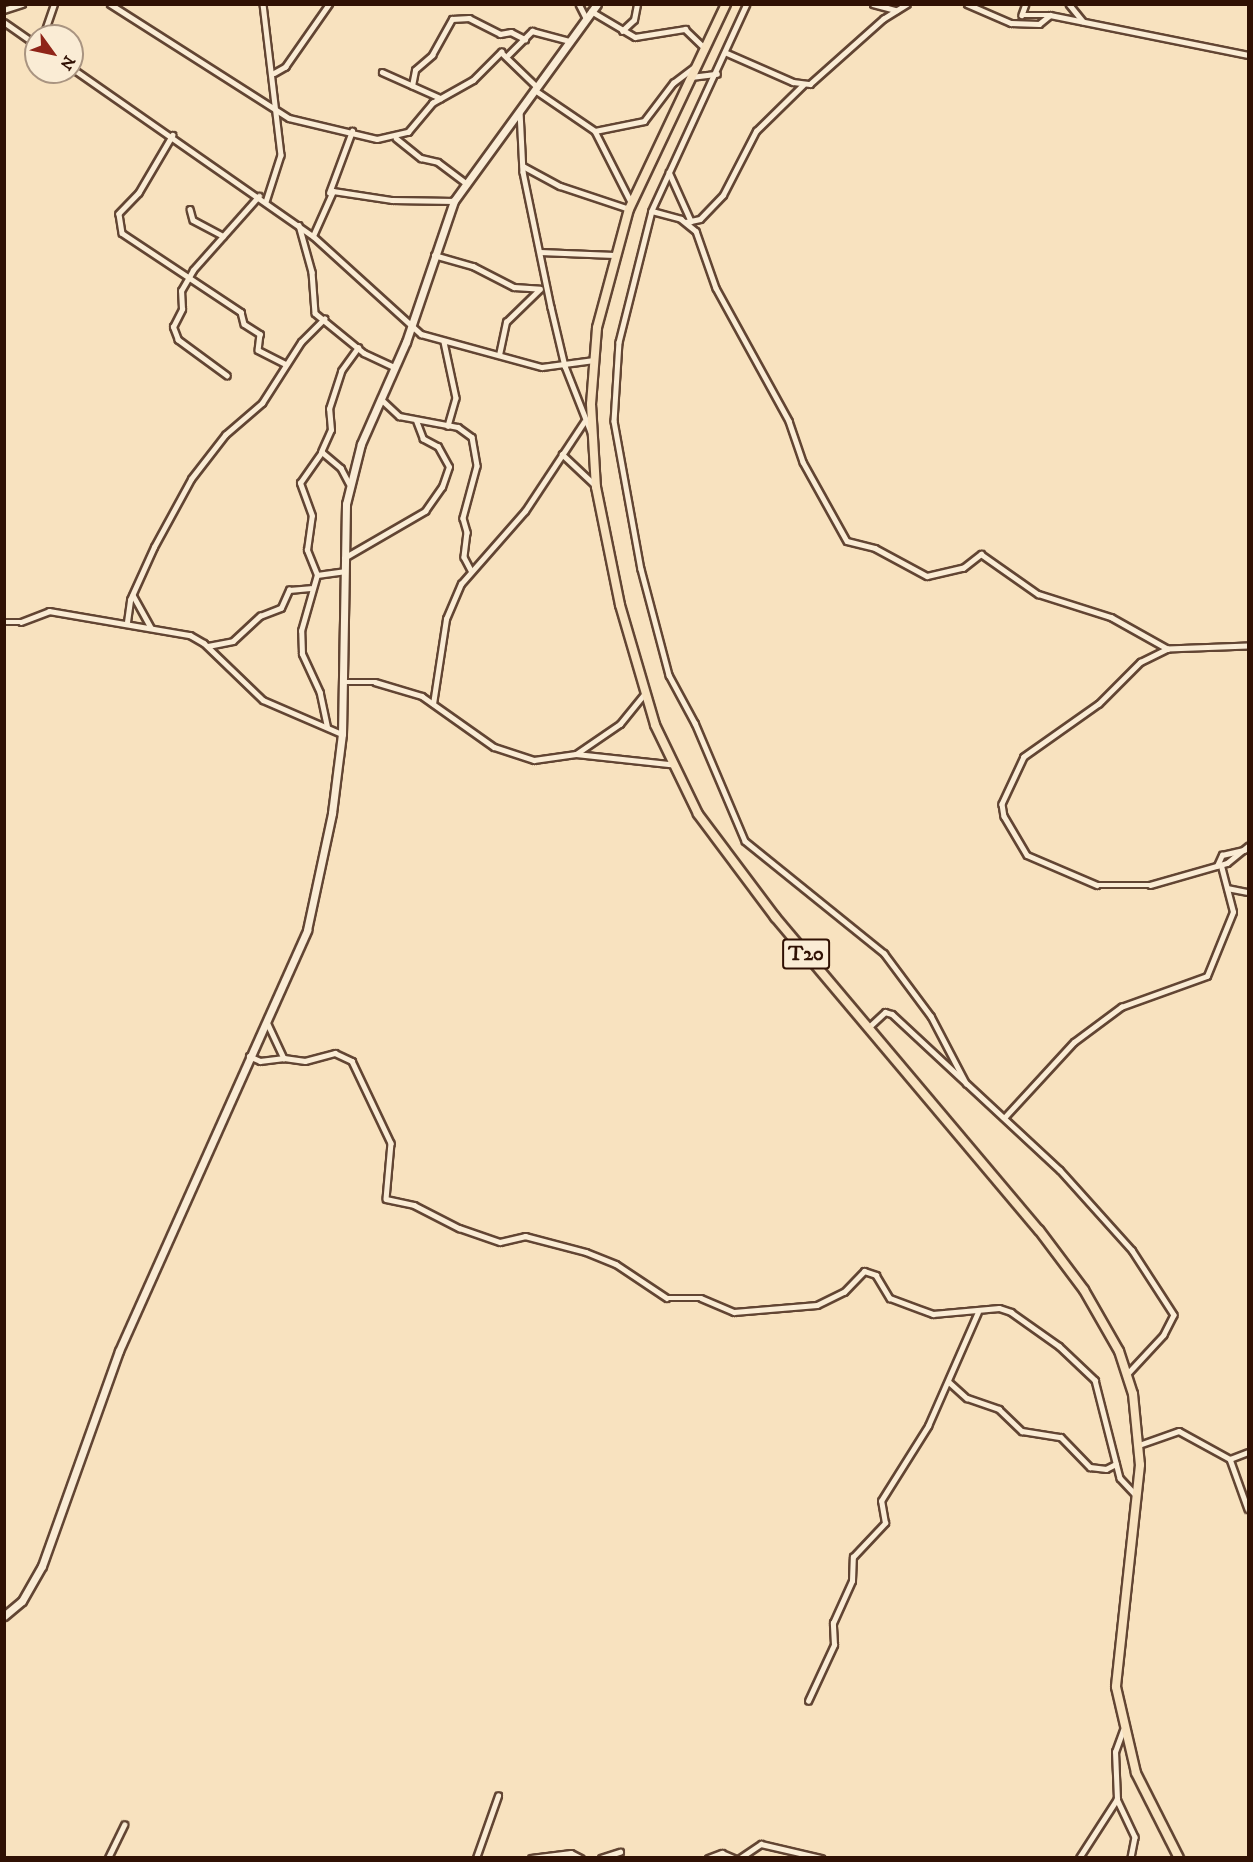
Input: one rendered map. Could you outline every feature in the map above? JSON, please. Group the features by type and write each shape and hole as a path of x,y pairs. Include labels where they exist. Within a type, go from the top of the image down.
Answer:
{"main road":[{"name":"T20","path":"726,4 630,206 614,255 594,360 591,434 596,487 608,558 644,694 670,764 744,878 1084,1290 1119,1351 1140,1445 1137,1496 1118,1648 1116,1687 1123,1730 1138,1779 1179,1857"}],"street":[{"path":"4,10 22,4"},
{"path":"47,24 54,4"},
{"path":"111,4 306,125 352,131 377,139 396,138 417,126 432,103 473,80 498,54 508,55 534,87 595,131 630,206"},
{"path":"263,4 278,106 281,163 267,202"},
{"path":"274,73 285,67 329,4"},
{"path":"579,4 586,18"},
{"path":"4,1616 22,1601 42,1566 119,1350 248,1056 308,930 342,734 344,558 349,483 412,326 453,201 520,106 597,4"},
{"path":"622,31 634,21 637,4"},
{"path":"747,4 727,53 652,211 619,342 614,421 641,568 669,675 695,723 745,841 884,953 931,1016 966,1083"},
{"path":"873,4 896,10"},
{"path":"652,211 689,221 700,219 723,195 756,131 803,86 822,76 896,10 907,4"},
{"path":"967,4 1011,23 1039,24 1050,15"},
{"path":"1026,4 1022,15 1050,15 1248,55"},
{"path":"1069,4 1083,21"},
{"path":"591,11 622,31 647,38 681,28 705,48"},
{"path":"412,86 416,70 432,55 452,19 469,18 500,34 511,32 525,39"},
{"path":"4,22 24,36"},
{"path":"508,55 533,30 569,41"},
{"path":"727,53 803,86"},
{"path":"595,131 644,121 673,83 696,66"},
{"path":"382,72 440,98"},
{"path":"691,77 717,74"},
{"path":"84,76 173,135 313,236 421,334 542,368 594,360"},
{"path":"520,106 523,166 547,288 565,366 584,422 591,434"},
{"path":"313,236 352,131"},
{"path":"173,135 118,220 124,236 244,314 244,324 260,334 258,350 286,364"},
{"path":"396,138 421,158 438,162 465,182"},
{"path":"523,166 566,189 630,206"},
{"path":"669,172 689,221 700,240 716,288 789,422 803,462 847,541 875,548 927,576 963,568 981,554 1038,594 1119,620 1168,649"},
{"path":"329,196 333,190 351,191 392,200 453,201"},
{"path":"227,376 174,336 183,304 181,291 223,236 259,196"},
{"path":"190,209 193,220 223,236"},
{"path":"298,225 312,272 314,311 358,348 394,367"},
{"path":"540,252 614,255"},
{"path":"434,255 473,266 514,287 547,288"},
{"path":"500,355 506,322 540,289"},
{"path":"127,622 133,595 191,479 225,435 262,403 286,364 324,319"},
{"path":"444,342 456,398 448,426"},
{"path":"327,727 320,693 300,646 310,588 316,574 307,550 312,516 299,485 331,430 329,409 341,371 358,348"},
{"path":"381,399 392,413 416,421 448,426 469,434 478,453 463,518 467,532 464,557 471,570"},
{"path":"344,558 424,511 442,487 449,467 438,447 423,440 416,421"},
{"path":"433,704 446,619 471,570 525,511 584,422"},
{"path":"320,452 341,468 349,483"},
{"path":"562,454 596,487"},
{"path":"316,574 344,571"},
{"path":"208,646 233,641 260,616 281,608 289,590 310,588"},
{"path":"133,595 151,627"},
{"path":"4,622 21,622 49,611 127,622 190,635 208,646 263,700 342,734"},
{"path":"1246,848 1219,866 1150,885 1090,884 1027,855 1004,816 1005,795 1024,757 1094,708 1141,662 1168,649 1248,646"},
{"path":"343,682 392,686 433,704 482,739 513,754 549,761 576,754 620,724 644,694"},
{"path":"576,754 670,764"},
{"path":"1004,1118 1074,1042 1121,1007 1208,976 1230,926 1233,903 1219,866 1222,855 1246,848"},
{"path":"1227,888 1248,892"},
{"path":"868,1028 885,1012 892,1014 1004,1118 1111,1225 1174,1315 1164,1335 1126,1375"},
{"path":"267,1019 284,1058"},
{"path":"248,1056 260,1061 284,1058 305,1061 335,1053 352,1061 391,1143 386,1199 414,1205 459,1228 500,1242 525,1236 586,1252 616,1264 667,1298 701,1298 728,1311 817,1305 844,1292 864,1271 876,1275 890,1298 924,1311 978,1312 999,1308 1011,1312 1090,1374 1097,1384 1100,1413 1116,1464 1123,1482 1137,1496"},
{"path":"808,1701 834,1645 833,1623 851,1586 853,1557 885,1523 881,1501 949,1382 978,1312"},
{"path":"949,1382 967,1398 999,1409 1022,1431 1061,1437 1090,1467 1106,1469 1116,1464"},
{"path":"1140,1445 1179,1431 1230,1459 1248,1509"},
{"path":"1230,1459 1248,1452"},
{"path":"1123,1730 1115,1752 1118,1799 1135,1837 1131,1857"},
{"path":"476,1857 498,1796"},
{"path":"1079,1857 1118,1799"},
{"path":"108,1857 124,1825"},
{"path":"740,1857 760,1844 821,1857"},
{"path":"601,1857 620,1852"},
{"path":"531,1857 571,1853 581,1857"},
{"path":"708,1857 722,1853 734,1857"}]}
